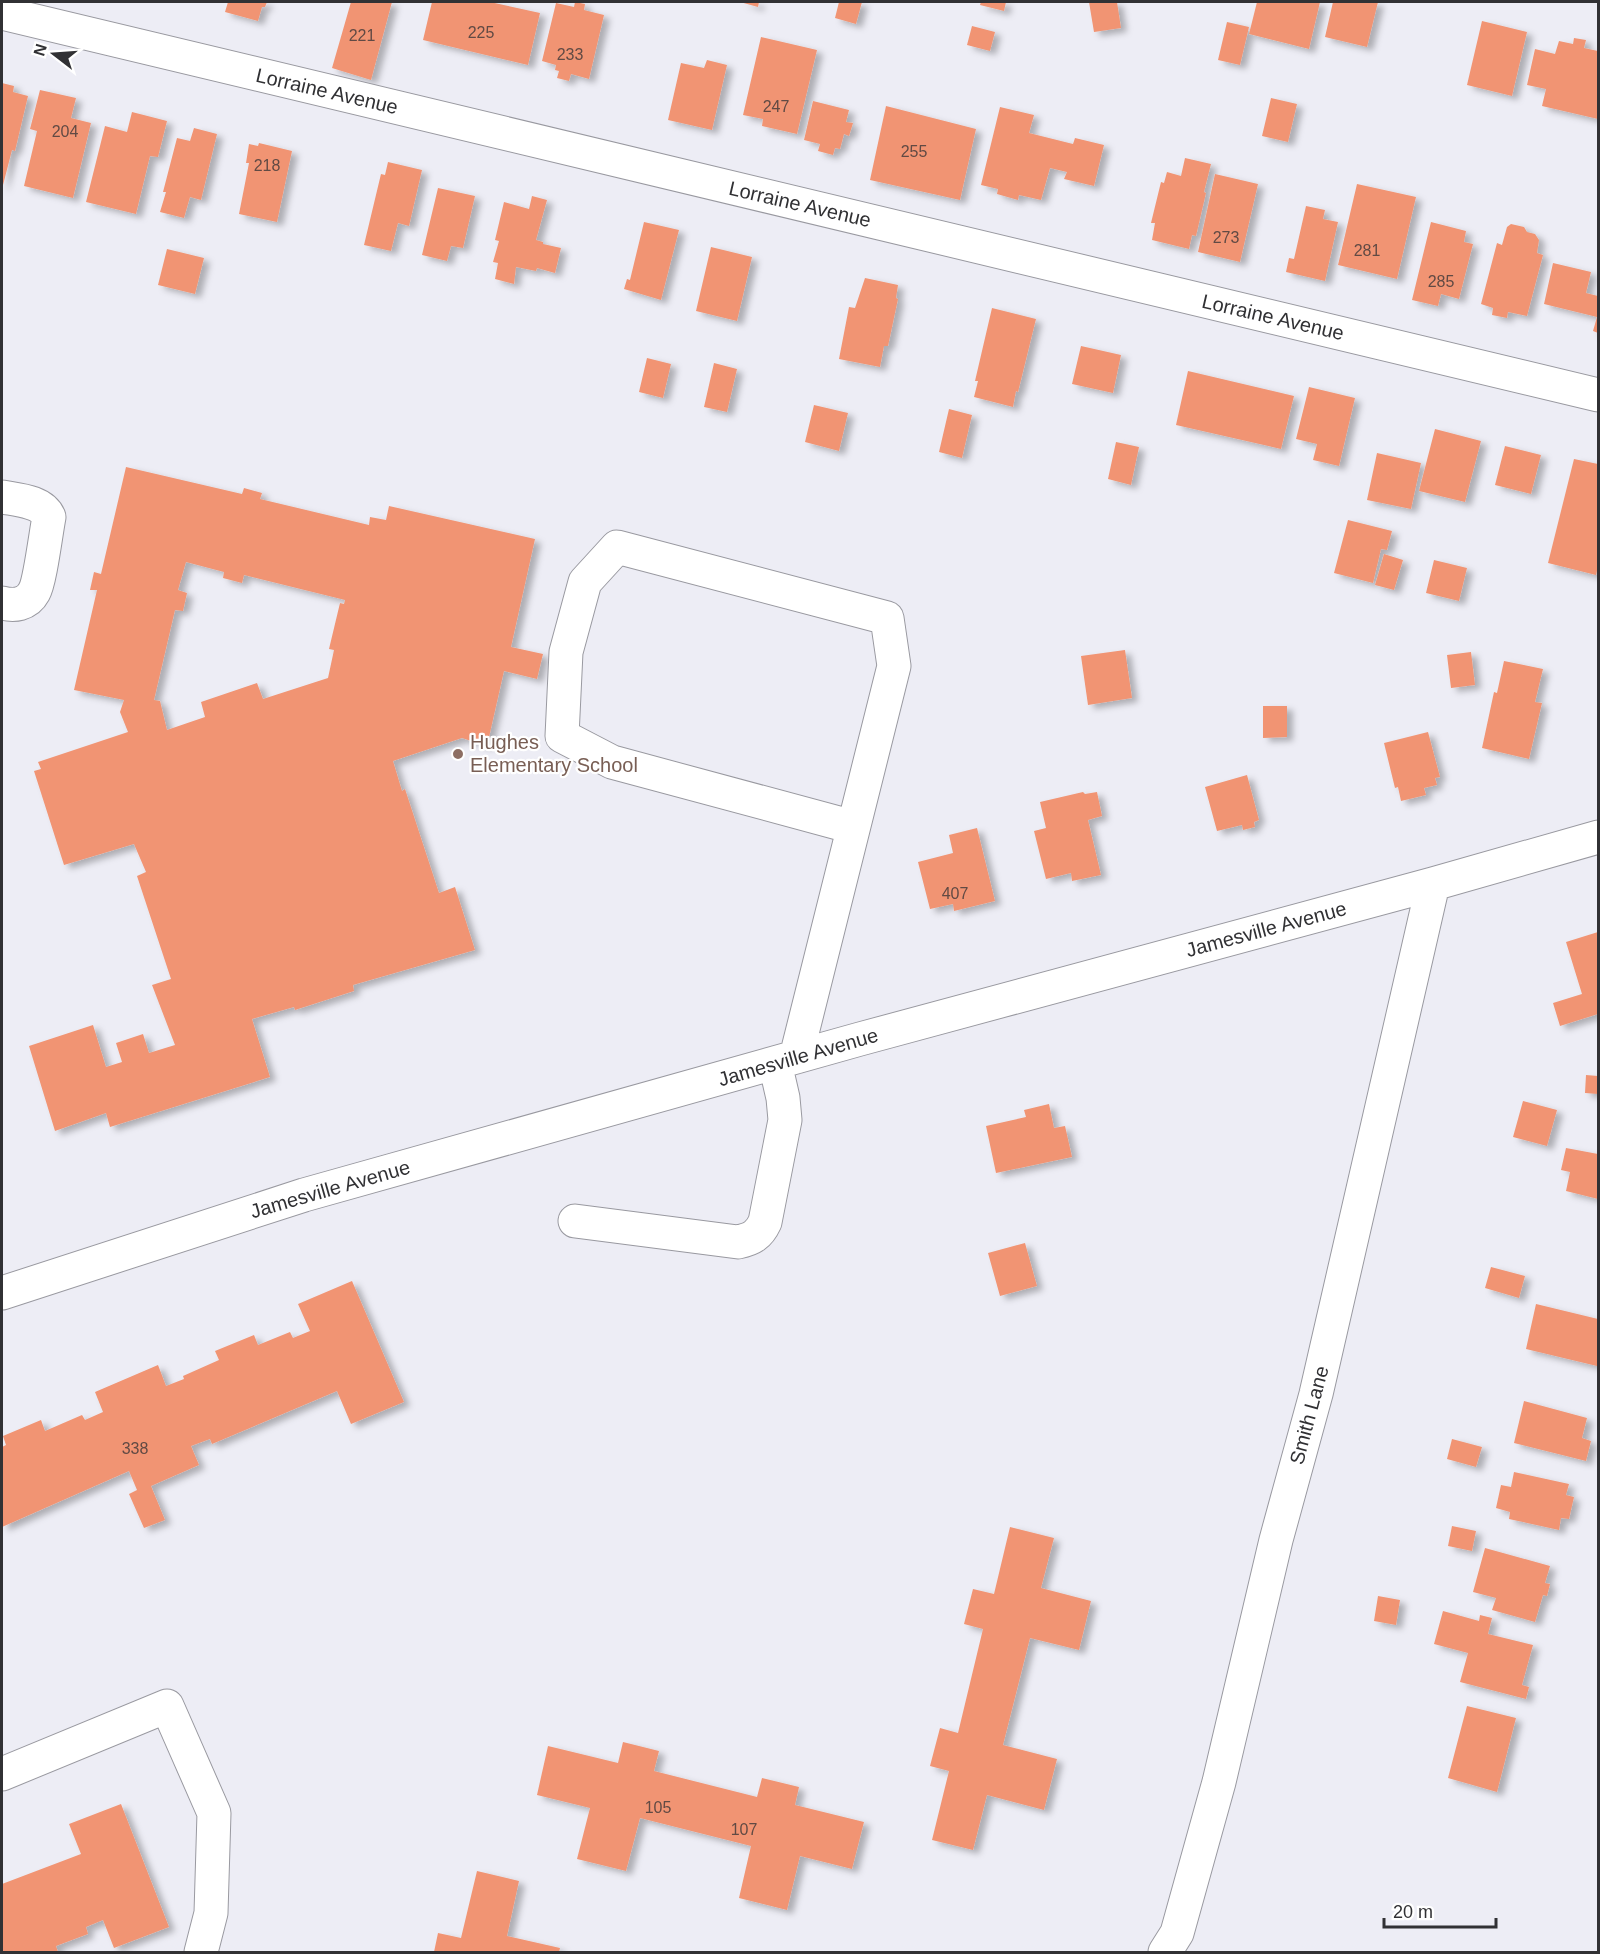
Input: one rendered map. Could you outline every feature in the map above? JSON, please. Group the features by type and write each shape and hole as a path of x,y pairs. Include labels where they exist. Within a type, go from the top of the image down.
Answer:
{"street":[{"name":"Lorraine Avenue","path":"2,13 1599,395"},
{"path":"2,496 39,505 46,510 49,517 35,591 22,603 14,606 2,603"},
{"path":"576,1221 738,1242 752,1239 761,1232 765,1222 785,1120 783,1098 785,1060 853,827 894,666 887,618 617,547 585,582 566,652 562,736 612,762 853,827"},
{"name":"Jamesville Avenue","path":"2,1293 304,1195 785,1060 1599,837"},
{"name":"Smith Lane","path":"1168,1949 1177,1933 1219,1782 1276,1540 1316,1394 1433,884"},
{"path":"2,1774 167,1706 214,1813 211,1913 201,1953"}],"building":[{"path":"228,2 267,2 265,7 262,7 258,21 225,12"},
{"path":"351,2 392,2 371,80 332,68"},
{"path":"432,2 490,2 540,13 528,65 423,40"},
{"path":"575,2 585,4 584,10 604,15 589,79 571,74 569,81 557,78 559,71 555,70 556,65 542,61 556,3 574,7"},
{"path":"740,2 759,2 758,7"},
{"path":"839,2 862,2 856,24 835,18"},
{"path":"981,2 1006,2 1004,11 980,5"},
{"path":"1089,2 1117,2 1121,28 1094,32"},
{"path":"1257,2 1320,2 1309,49 1249,34"},
{"path":"1333,2 1378,2 1367,47 1325,37"},
{"path":"1482,21 1527,32 1512,96 1467,85"},
{"path":"1227,22 1249,27 1240,65 1218,60"},
{"path":"972,26 995,32 990,51 967,45"},
{"path":"761,37 817,50 797,134 762,126 763,119 743,115"},
{"path":"1574,38 1586,40 1584,48 1598,51 1598,119 1542,106 1546,89 1527,85 1535,49 1555,54 1559,41 1573,44"},
{"path":"707,60 727,65 712,130 668,120 681,63 704,68"},
{"path":"2,83 14,86 13,92 28,96 15,151 12,150 2,189"},
{"path":"40,90 76,98 71,118 91,123 73,198 24,186 37,131 30,129"},
{"path":"1271,98 1297,104 1288,142 1262,136"},
{"path":"813,101 849,110 846,122 853,123 849,136 844,134 840,149 835,148 833,155 818,151 820,144 804,140"},
{"path":"886,106 976,129 960,200 870,180"},
{"path":"1000,107 1034,115 1029,133 1073,144 1075,138 1104,145 1094,186 1064,179 1067,172 1050,168 1041,200 1019,195 1018,200 997,194 998,189 981,185"},
{"path":"132,112 167,121 158,157 150,156 136,214 86,202 105,126 127,132"},
{"path":"194,128 217,134 201,200 190,197 184,218 160,212 177,138 190,141"},
{"path":"259,143 292,151 277,222 239,214 249,163 246,163 249,144 258,146"},
{"path":"1185,158 1211,164 1196,236 1192,235 1189,249 1152,240 1155,223 1151,223 1161,182 1164,183 1167,172 1181,176"},
{"path":"388,162 422,170 409,226 398,223 391,251 364,245 381,174 385,175"},
{"path":"1215,174 1258,184 1240,262 1198,252"},
{"path":"1357,184 1416,197 1397,279 1338,265"},
{"path":"438,188 475,196 463,248 451,246 447,261 422,255"},
{"path":"532,196 547,200 536,240 561,248 555,273 537,268 536,271 516,267 514,284 495,279 498,263 493,262 499,241 495,240 504,202 529,209"},
{"path":"1306,206 1325,210 1323,219 1338,222 1325,281 1286,272 1289,258 1294,259"},
{"path":"644,222 679,230 661,300 624,289 627,279 630,280"},
{"path":"1431,222 1466,231 1464,242 1473,244 1459,299 1441,294 1438,306 1412,300"},
{"path":"1511,224 1524,227 1527,232 1535,234 1539,240 1537,253 1543,255 1527,316 1508,312 1507,318 1492,315 1493,308 1481,304 1497,243 1502,245 1507,227"},
{"path":"711,247 752,257 737,321 696,311"},
{"path":"167,249 204,258 195,294 158,285"},
{"path":"1553,263 1591,272 1586,293 1598,296 1598,333 1593,331 1597,317 1544,304"},
{"path":"865,278 898,285 896,298 898,299 888,346 884,346 880,367 839,359 849,307 855,308"},
{"path":"992,308 1036,319 1013,407 974,397 978,381 975,381"},
{"path":"1081,346 1121,355 1113,393 1072,384"},
{"path":"647,358 671,364 663,398 639,392"},
{"path":"714,363 737,369 727,412 704,407"},
{"path":"1188,371 1294,396 1281,449 1176,425"},
{"path":"1309,387 1355,398 1339,466 1313,460 1317,444 1296,439"},
{"path":"814,405 848,413 839,451 805,442"},
{"path":"949,409 972,415 962,458 939,452"},
{"path":"1435,429 1481,441 1465,502 1419,491"},
{"path":"1116,442 1139,447 1131,485 1108,479"},
{"path":"1505,446 1541,455 1531,494 1495,485"},
{"path":"1377,453 1421,463 1411,509 1367,500"},
{"path":"1574,459 1598,464 1598,566 1596,575 1548,563"},
{"path":"126,467 242,494 244,488 262,493 260,499 369,525 370,517 386,520 389,506 535,539 511,647 543,654 537,679 504,671 487,746 462,738 393,761 402,791 405,789 439,893 455,887 475,950 353,985 354,991 295,1010 294,1007 252,1019 270,1077 110,1127 106,1113 55,1131 29,1046 93,1025 106,1067 122,1062 116,1043 143,1034 149,1053 175,1045 152,985 171,979 137,876 146,872 134,844 64,865 34,771 41,769 38,762 128,732 120,712 124,700 74,690 97,590 90,590 94,572 101,574","holes":["186,562 224,572 223,578 242,583 244,575 345,600 344,604 340,603 329,649 334,650 328,678 263,699 257,683 201,702 205,717 167,730 160,701 154,700 175,610 183,611 187,593 178,590"]},
{"path":"1348,520 1392,531 1387,550 1381,549 1373,583 1334,573"},
{"path":"1384,554 1403,560 1394,590 1375,585"},
{"path":"1434,560 1467,568 1459,601 1426,593"},
{"path":"1125,650 1132,698 1088,705 1081,656"},
{"path":"1471,652 1475,685 1451,688 1447,655"},
{"path":"1504,661 1543,669 1535,702 1542,703 1529,759 1482,748 1494,692 1497,693"},
{"path":"1263,706 1287,706 1287,737 1263,738"},
{"path":"1428,732 1440,777 1435,778 1437,785 1424,788 1426,795 1401,801 1398,787 1395,788 1384,743"},
{"path":"1247,775 1259,820 1254,822 1255,827 1243,830 1242,825 1217,831 1205,787"},
{"path":"1083,792 1085,794 1097,792 1102,816 1088,820 1101,875 1072,881 1071,873 1046,879 1034,831 1046,828 1040,802"},
{"path":"977,828 995,901 954,911 953,904 930,909 918,862 953,853 949,835"},
{"path":"1598,932 1598,1014 1560,1026 1553,1003 1582,994 1566,942"},
{"path":"1586,1075 1598,1076 1598,1094 1585,1093"},
{"path":"1523,1101 1557,1110 1547,1146 1513,1137"},
{"path":"1049,1104 1054,1128 1065,1126 1072,1157 996,1173 986,1126 1026,1117 1024,1110"},
{"path":"1566,1148 1598,1154 1598,1199 1566,1191 1570,1172 1561,1170"},
{"path":"1025,1243 1037,1286 1000,1296 988,1253"},
{"path":"1491,1267 1525,1276 1519,1298 1485,1288"},
{"path":"352,1281 404,1402 351,1424 337,1391 212,1444 210,1439 191,1446 199,1465 151,1486 165,1520 144,1528 129,1494 137,1490 129,1471 2,1527 2,1447 6,1445 3,1436 41,1420 45,1431 82,1415 85,1420 103,1412 95,1392 158,1365 166,1386 219,1360 215,1351 254,1335 258,1345 290,1332 293,1338 310,1331 298,1304"},
{"path":"1536,1304 1598,1319 1597,1366 1526,1349"},
{"path":"1524,1401 1587,1418 1582,1438 1591,1441 1586,1461 1514,1443"},
{"path":"1452,1439 1482,1447 1476,1467 1447,1459"},
{"path":"1514,1472 1569,1484 1566,1495 1574,1497 1569,1519 1561,1518 1559,1530 1509,1519 1510,1512 1496,1508 1501,1485 1511,1487"},
{"path":"1452,1526 1476,1531 1472,1551 1448,1546"},
{"path":"1010,1527 1054,1538 1041,1588 1091,1601 1079,1650 1030,1638 1003,1745 1057,1759 1044,1810 987,1795 973,1850 932,1840 949,1771 930,1766 940,1728 958,1733 983,1629 964,1624 973,1589 994,1594"},
{"path":"1485,1548 1550,1566 1545,1583 1550,1584 1547,1596 1543,1595 1535,1622 1492,1610 1496,1598 1473,1592"},
{"path":"1378,1596 1400,1600 1396,1625 1374,1621"},
{"path":"1443,1611 1479,1621 1480,1615 1492,1618 1488,1634 1533,1645 1522,1685 1529,1687 1526,1699 1460,1682 1468,1653 1434,1644"},
{"path":"1467,1706 1516,1718 1497,1792 1448,1778"},
{"path":"623,1742 659,1751 654,1771 757,1797 762,1778 799,1787 795,1805 864,1822 852,1869 800,1856 787,1910 739,1898 751,1846 640,1818 626,1871 577,1859 590,1808 537,1795 548,1746 618,1763"},
{"path":"121,1804 169,1927 114,1948 103,1920 86,1927 88,1934 56,1946 58,1952 2,1952 2,1884 81,1854 69,1824"},
{"path":"477,1871 519,1881 507,1936 560,1948 559,1952 434,1952 438,1933 461,1938"}],"place":[{"name":"Hughes Elementary School","path":"458,754"}]}
